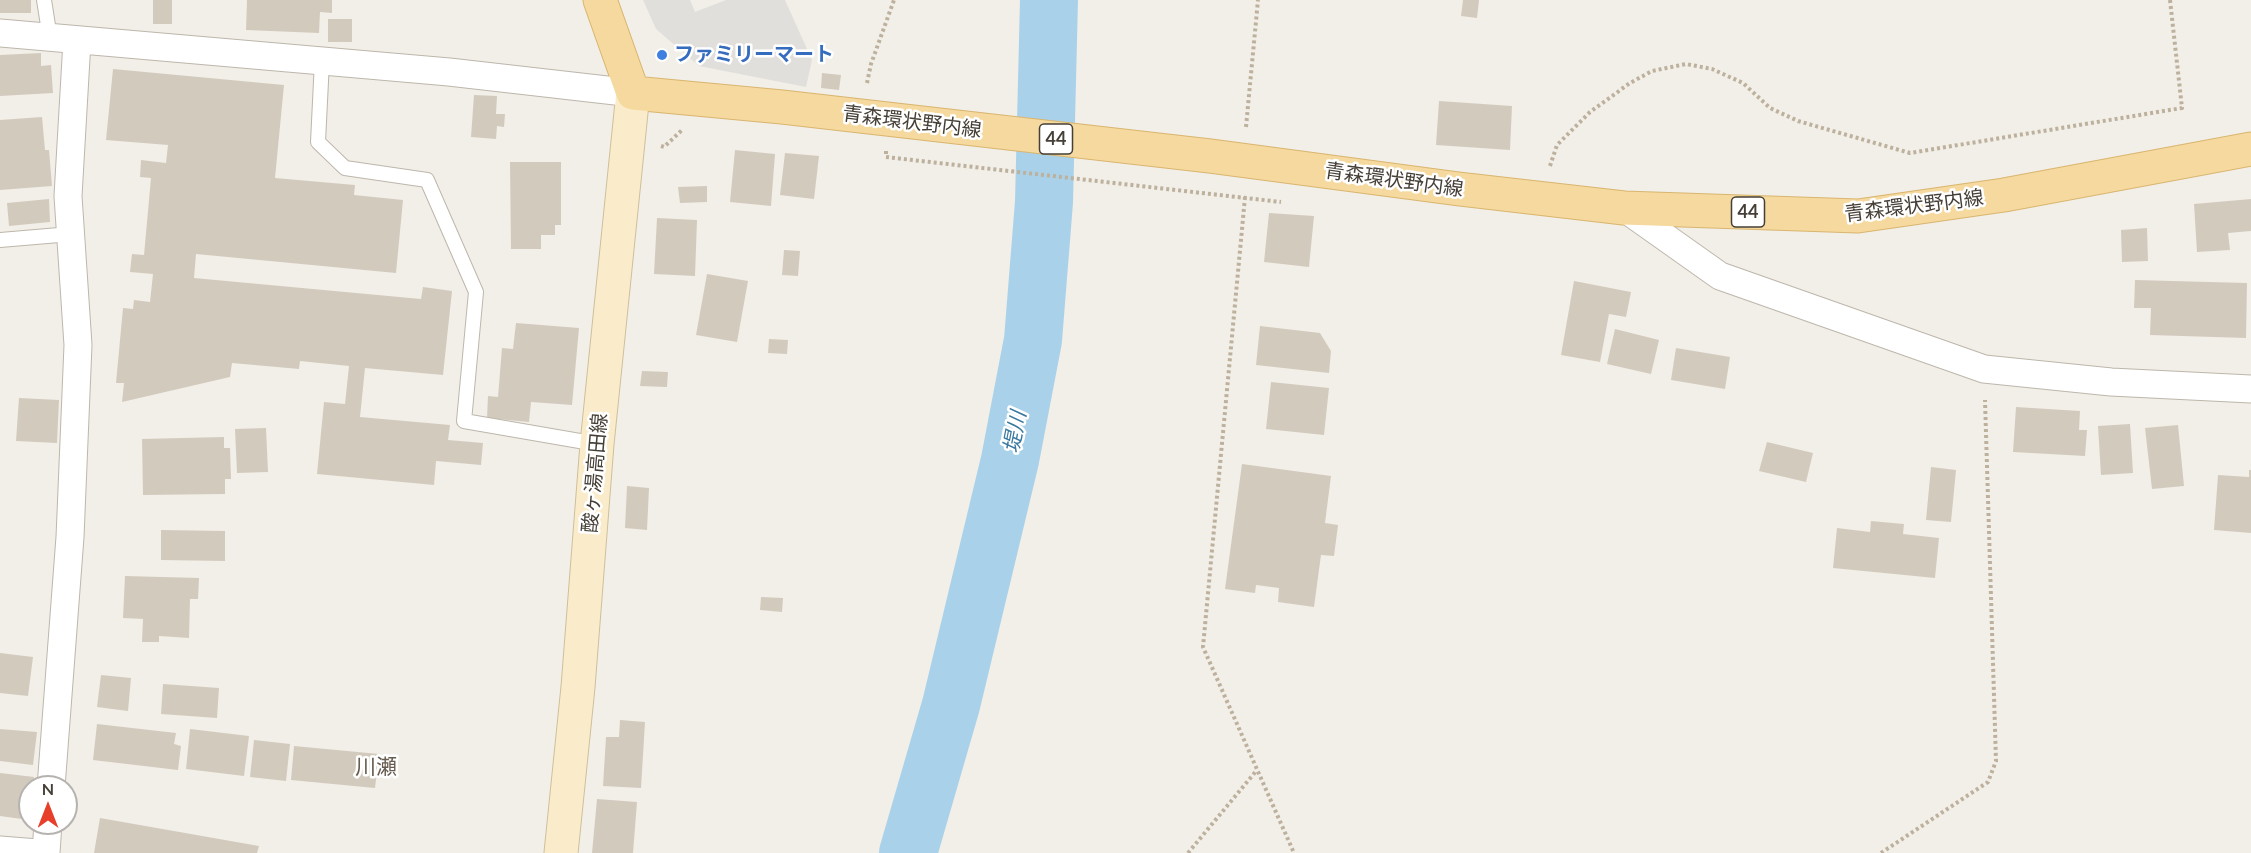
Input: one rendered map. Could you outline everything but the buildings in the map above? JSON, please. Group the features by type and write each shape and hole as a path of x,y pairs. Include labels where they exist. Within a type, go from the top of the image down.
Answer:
{"main road":[{"path":"600,0 633,93"},
{"name":"青森環状野内線","path":"633,93 861,116 1210,156 1624,208 1858,216 2004,195 2251,149"},
{"name":"酸ヶ湯高田線","path":"561,853 578,687 597,444 633,93"}],"street":[{"path":"0,33 449,72 633,93"},
{"path":"52,775 70,537 78,345 68,196 77,41"},
{"path":"1624,208 1720,276 1984,369 2111,382 2251,389"},
{"path":"46,853 47,835"},
{"path":"0,850 38,853"}],"lane":[{"path":"44,0 50,38"},
{"path":"322,62 318,142 345,168 427,180 476,292 464,421 597,444"},
{"path":"0,240 71,234"}],"path":[{"path":"861,116 871,64 894,0"},
{"path":"1257,0 1242,160 1245,198 1203,647 1294,853"},
{"path":"1539,198 1557,145 1590,112 1629,83 1652,71 1686,64 1712,69 1743,83 1770,108 1798,122 1910,153 2182,108 2170,0"},
{"path":"895,158 1210,195"},
{"path":"1881,853 1988,782 1996,761 1984,369"},
{"path":"1188,853 1257,770"}],"shaded area":[{"path":"643,0 690,0 695,12 726,0 785,0 812,60 806,87 699,66 656,29"}],"waterway":[{"name":"堤川","path":"908,853 951,705 1010,460 1033,340 1044,202 1049,0"}],"place":[{"name":"ファミリーマート","path":"662,55"}],"district":[{"name":"川瀬","path":"376,767"}]}
